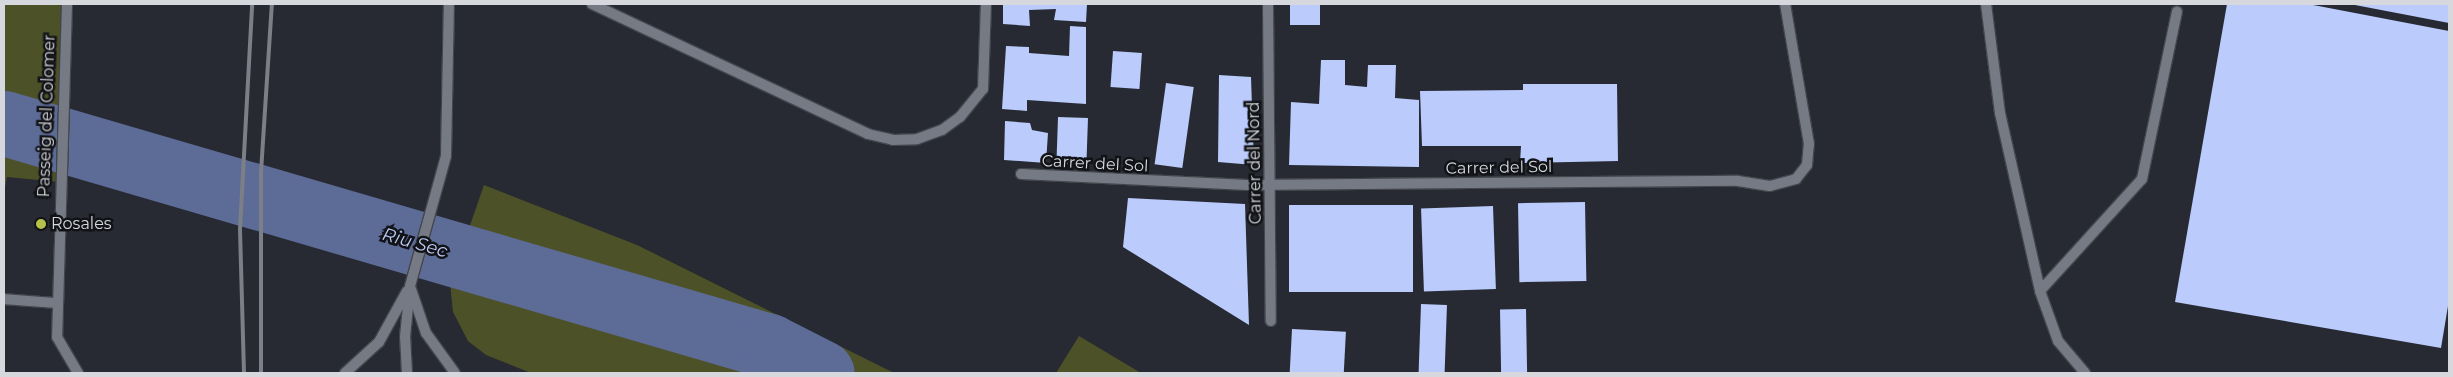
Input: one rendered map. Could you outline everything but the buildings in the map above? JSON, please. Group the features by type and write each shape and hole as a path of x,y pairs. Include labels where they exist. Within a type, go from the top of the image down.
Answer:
{"street":[{"name":"Passeig del Colomer","path":"67,4 59,182 57,337 63,352 78,373"},
{"path":"407,373 405,337 410,286 446,156 449,4"},
{"path":"592,4 868,134 893,140 917,139 942,130 960,117 984,89 986,4"},
{"name":"Carrer del Nord","path":"1268,4 1271,321"},
{"name":"Carrer del Sol","path":"1021,174 1271,185 1738,181 1770,186 1796,179 1807,165 1807,122 1785,4"},
{"path":"1986,4 2000,113 2040,291 2058,341 2085,373"},
{"path":"2040,291 2142,179 2177,12"},
{"path":"344,373 379,342 410,286"},
{"path":"410,286 426,332 455,373"},
{"path":"4,299 56,303"}],"green space":[{"path":"4,4 67,4 59,182 7,177 4,193"},
{"path":"484,185 637,245 894,373 531,373 486,355 468,341 453,312 450,283"},
{"path":"1079,336 1141,373 1056,373"}],"waterway":[{"name":"Riu Sec","path":"4,123 769,346 822,373"}],"railway":[{"path":"244,373 240,229 252,4"},
{"path":"261,373 261,172 272,4"}],"place":[{"name":"Rosales","path":"41,224"}]}
